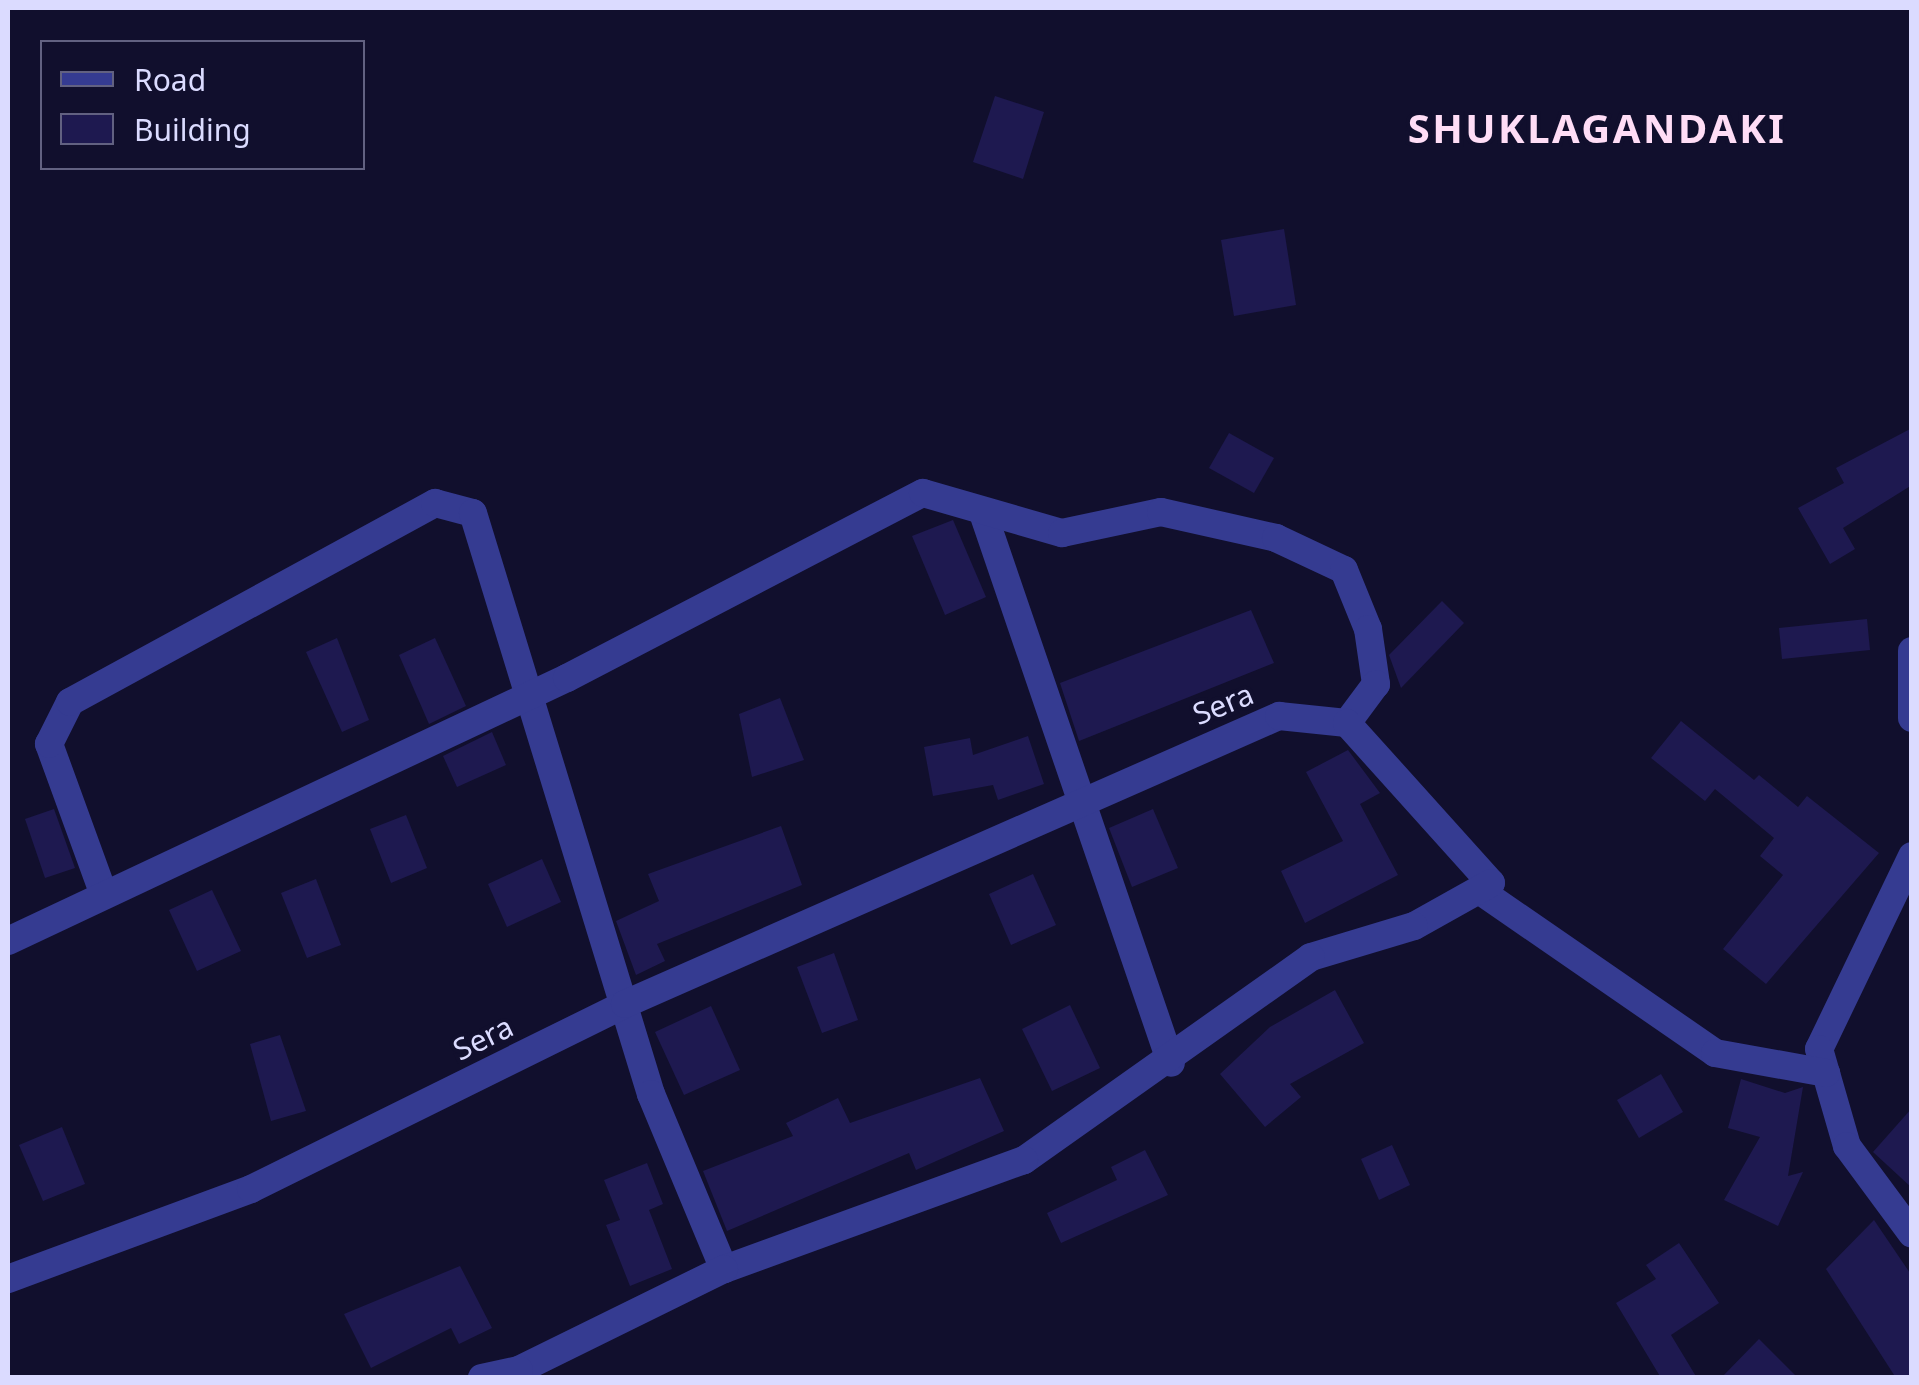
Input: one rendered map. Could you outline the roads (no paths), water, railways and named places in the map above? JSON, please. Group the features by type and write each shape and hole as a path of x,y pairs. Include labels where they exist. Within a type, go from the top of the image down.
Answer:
{"street":[{"path":"8,941 525,698 922,493 982,514 1062,533 1161,512 1276,538 1344,570 1368,628 1376,684 1347,724 1491,883 1414,926 1311,958 1171,1063 1024,1160 724,1269 518,1370 482,1378"},
{"path":"104,896 50,744 70,702 436,503 474,514 525,698 625,1004 724,1269"},
{"path":"982,514 1080,808 1171,1063"},
{"path":"1912,652 1912,718"},
{"name":"Sera","path":"8,1279 251,1189 625,1004 1080,808 1279,716 1347,724"},
{"path":"1912,856 1819,1049 1847,1146 1912,1234"},
{"path":"1478,890 1715,1053 1826,1073"}],"district":[{"name":"SHUKLAGANDAKI","path":"1597,128"}]}
